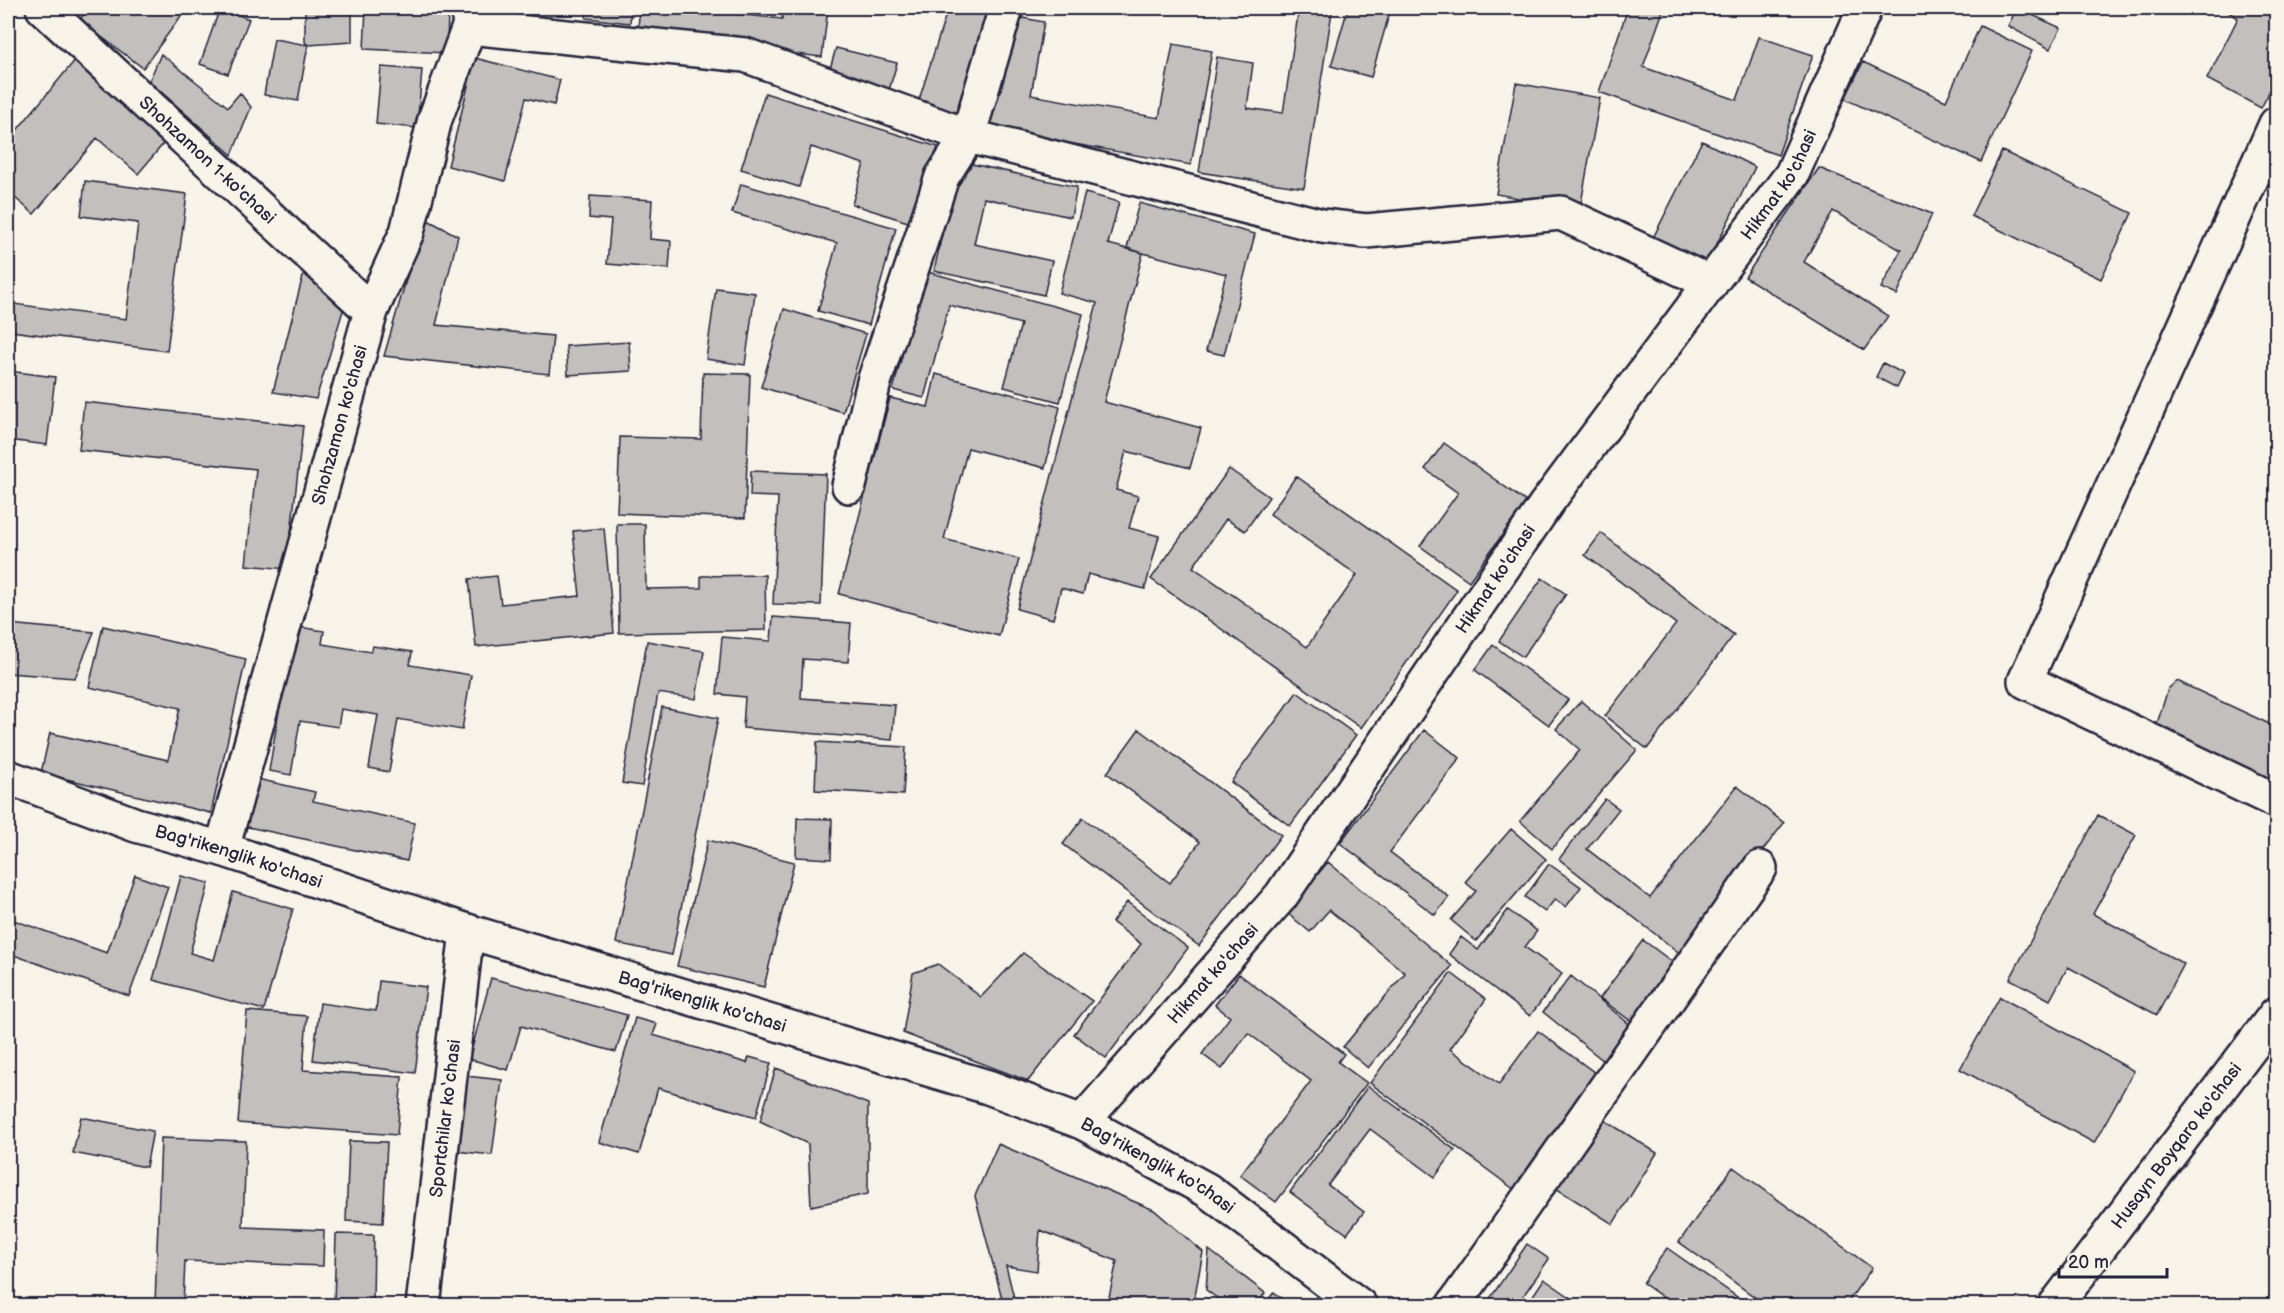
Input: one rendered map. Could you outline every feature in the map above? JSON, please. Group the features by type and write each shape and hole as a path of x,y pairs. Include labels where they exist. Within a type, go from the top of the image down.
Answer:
{"street":[{"name":"Shohzamon 1-ko'chasi","path":"43,8 371,311"},
{"path":"849,486 874,382 942,177 968,136 1006,8"},
{"name":"Hikmat ko'chasi","path":"1082,1122 1281,896 1546,504 1792,174 1865,8"},
{"name":"Shohzamon ko'chasi","path":"222,849 371,311 407,232 435,119 470,17"},
{"path":"470,17 745,55 968,136 1322,225 1366,231 1561,213 1711,283"},
{"path":"2277,124 2025,681 2277,801"},
{"name":"Bag'rikenglik ko'chasi","path":"8,777 136,825 222,849 466,931 988,1087 1082,1122 1207,1190 1360,1305"},
{"path":"1453,1305 1760,868"},
{"name":"Sportchilar ko‘chasi","path":"423,1305 466,931"},
{"name":"Husayn Boyqaro ko'chasi","path":"2055,1305 2277,1014"}],"building":[{"path":"89,8 187,8 143,68 79,20"},
{"path":"220,8 249,19 228,74 200,64"},
{"path":"305,8 352,8 352,42 308,45 305,42"},
{"path":"366,8 448,8 447,53 364,49"},
{"path":"587,8 631,8 630,23 586,18"},
{"path":"640,8 680,8 782,19 783,8 828,8 822,57 637,36"},
{"path":"948,8 990,10 957,116 918,103"},
{"path":"1299,8 1332,12 1304,188 1199,172 1217,57 1253,63 1247,108 1283,113"},
{"path":"1348,8 1391,8 1371,77 1331,66"},
{"path":"1628,8 1664,8 1643,67 1737,100 1759,37 1813,55 1778,155 1599,92"},
{"path":"2017,8 2061,28 2050,49 2008,26"},
{"path":"2222,8 2276,8 2276,79 2261,108 2207,79 2238,18"},
{"path":"1007,15 1044,22 1031,95 1159,118 1173,44 1212,51 1191,165 986,128"},
{"path":"1980,26 2032,51 1981,162 1845,99 1863,62 1946,101"},
{"path":"274,39 308,45 298,101 264,95"},
{"path":"836,48 897,63 887,97 827,79"},
{"path":"161,54 228,107 240,93 251,107 232,155 149,81"},
{"path":"475,58 560,80 554,105 526,98 505,181 448,166"},
{"path":"76,59 169,137 138,174 97,138 34,214 8,192 8,141"},
{"path":"381,67 422,70 417,128 376,124"},
{"path":"1516,83 1600,98 1580,209 1496,194"},
{"path":"765,93 938,147 914,224 852,204 864,164 811,147 799,187 741,169"},
{"path":"1702,141 1755,167 1707,264 1653,238"},
{"path":"2002,151 2132,213 2101,279 1971,216"},
{"path":"958,161 1077,187 1071,217 984,198 974,244 1052,261 1044,295 934,271"},
{"path":"1819,168 1932,214 1897,295 1881,288 1901,250 1833,211 1804,262 1888,316 1864,350 1745,277"},
{"path":"85,181 187,194 167,351 11,331 14,304 126,319 138,223 81,216"},
{"path":"741,184 896,228 869,325 818,311 837,243 732,213"},
{"path":"1085,193 1119,202 1108,244 1143,253 1104,402 1201,428 1190,468 1126,451 1116,490 1138,496 1129,528 1159,536 1145,589 1088,574 1083,594 1061,588 1053,619 1017,609 1097,303 1059,293"},
{"path":"590,196 652,200 650,239 671,241 669,269 607,264 611,220 589,218"},
{"path":"1139,203 1255,234 1224,355 1206,351 1226,274 1127,248"},
{"path":"424,218 458,236 436,325 553,336 549,374 384,356"},
{"path":"305,268 345,304 316,399 273,392"},
{"path":"924,271 1083,314 1060,402 1004,387 1021,324 949,305 924,398 893,390"},
{"path":"716,288 755,293 745,365 706,359"},
{"path":"784,309 866,334 843,412 761,387"},
{"path":"629,342 631,371 568,375 566,346"},
{"path":"1883,363 1904,374 1897,388 1876,377"},
{"path":"8,371 55,377 47,445 8,440"},
{"path":"703,373 750,374 745,518 617,513 620,437 701,439"},
{"path":"936,374 1060,407 1045,468 968,448 944,539 1019,559 999,636 839,594 890,398 928,407"},
{"path":"84,402 303,426 287,569 246,565 256,469 79,450"},
{"path":"1444,443 1526,502 1469,581 1420,546 1458,493 1425,469"},
{"path":"8,451 10,451 11,503 8,503"},
{"path":"1229,469 1269,497 1245,531 1226,519 1193,567 1307,647 1357,575 1270,514 1296,476 1457,590 1361,728 1151,579"},
{"path":"751,471 826,474 821,605 773,604 778,497 750,496"},
{"path":"617,524 645,524 646,589 701,588 701,576 765,575 766,630 619,633"},
{"path":"604,528 614,633 476,647 469,579 497,576 501,604 580,596 573,531"},
{"path":"1601,533 1734,635 1647,749 1605,716 1676,624 1585,555"},
{"path":"1542,578 1566,594 1523,657 1499,641"},
{"path":"773,617 851,623 848,662 803,659 801,698 895,705 892,740 743,728 745,697 717,694 722,637 771,641"},
{"path":"8,624 94,632 75,678 8,673"},
{"path":"103,626 246,659 211,813 41,773 50,733 168,760 180,708 89,687"},
{"path":"293,626 324,631 322,644 371,652 373,646 412,652 410,665 471,675 462,730 398,719 389,772 369,768 378,715 341,709 338,727 300,721 291,775 269,771"},
{"path":"647,641 704,651 696,699 658,693 642,786 622,783"},
{"path":"1493,645 1568,700 1549,725 1475,670"},
{"path":"2177,681 2276,727 2276,786 2155,730 2168,689"},
{"path":"1297,692 1356,735 1290,826 1231,782"},
{"path":"1581,701 1637,750 1552,849 1520,821 1580,750 1556,729"},
{"path":"662,707 718,718 672,955 616,943"},
{"path":"1139,729 1281,835 1199,946 1063,844 1083,818 1170,883 1200,842 1107,773"},
{"path":"1424,730 1460,758 1390,852 1449,897 1435,915 1340,843"},
{"path":"817,742 906,747 903,795 815,790"},
{"path":"253,778 315,792 313,801 415,823 407,861 243,826"},
{"path":"1737,786 1784,823 1682,955 1559,859 1605,799 1619,809 1587,849 1650,898"},
{"path":"2098,815 2136,835 2093,914 2184,964 2157,1015 2068,967 2050,1000 2010,979"},
{"path":"797,818 832,819 831,859 796,857"},
{"path":"1511,829 1546,859 1476,941 1451,920 1476,891 1465,882"},
{"path":"708,840 794,862 764,987 677,966"},
{"path":"1328,862 1452,966 1368,1068 1343,1047 1405,973 1329,910 1310,932 1286,912"},
{"path":"1549,864 1581,887 1566,907 1555,899 1545,912 1525,897"},
{"path":"135,875 168,887 129,996 8,953 8,918 107,953"},
{"path":"181,876 209,883 190,953 214,960 233,892 293,909 264,1010 153,980"},
{"path":"1127,902 1188,948 1106,1058 1074,1034 1141,944 1112,922"},
{"path":"1508,910 1537,931 1525,947 1562,974 1530,1016 1449,954 1461,937 1478,950"},
{"path":"1643,940 1679,967 1636,1025 1600,998"},
{"path":"1023,953 1092,1001 1028,1081 903,1033 913,973 938,964 981,997"},
{"path":"1451,973 1486,999 1450,1049 1499,1084 1538,1031 1602,1078 1519,1193 1370,1083"},
{"path":"1239,974 1344,1054 1338,1062 1367,1083 1276,1202 1240,1175 1311,1081 1248,1033 1222,1069 1202,1054 1230,1017 1215,1005"},
{"path":"1571,976 1633,1027 1605,1062 1543,1012"},
{"path":"491,978 627,1015 616,1052 521,1026 508,1070 469,1059"},
{"path":"379,981 426,987 415,1073 313,1060 320,1003 376,1011"},
{"path":"2000,997 2134,1071 2094,1143 1960,1069"},
{"path":"247,1011 307,1016 303,1070 402,1077 397,1135 238,1123"},
{"path":"635,1018 657,1024 653,1035 747,1063 749,1057 771,1063 756,1117 658,1088 639,1154 599,1142"},
{"path":"776,1068 868,1104 868,1194 811,1206 808,1144 760,1121"},
{"path":"466,1076 502,1080 492,1155 456,1151"},
{"path":"1368,1086 1455,1150 1435,1177 1370,1129 1328,1185 1364,1212 1347,1234 1290,1192"},
{"path":"1598,1116 1657,1153 1613,1224 1554,1187"},
{"path":"81,1117 153,1131 146,1167 73,1153"},
{"path":"161,1138 246,1141 243,1227 324,1230 323,1266 185,1261 183,1305 155,1304"},
{"path":"349,1141 387,1142 383,1223 346,1221"},
{"path":"998,1144 1154,1210 1203,1252 1193,1306 1107,1306 1117,1261 1040,1230 1037,1271 1006,1266 1016,1306 1004,1306 975,1196"},
{"path":"1733,1167 1872,1268 1845,1306 1767,1306 1679,1242"},
{"path":"336,1234 374,1235 373,1306 334,1306"},
{"path":"1527,1244 1549,1259 1516,1306 1485,1306"},
{"path":"1667,1248 1750,1306 1675,1306 1643,1283"},
{"path":"1209,1250 1265,1293 1256,1306 1228,1306 1206,1290"},
{"path":"1544,1279 1583,1306 1526,1306"},
{"path":"1274,1292 1291,1306 1264,1306"}]}
